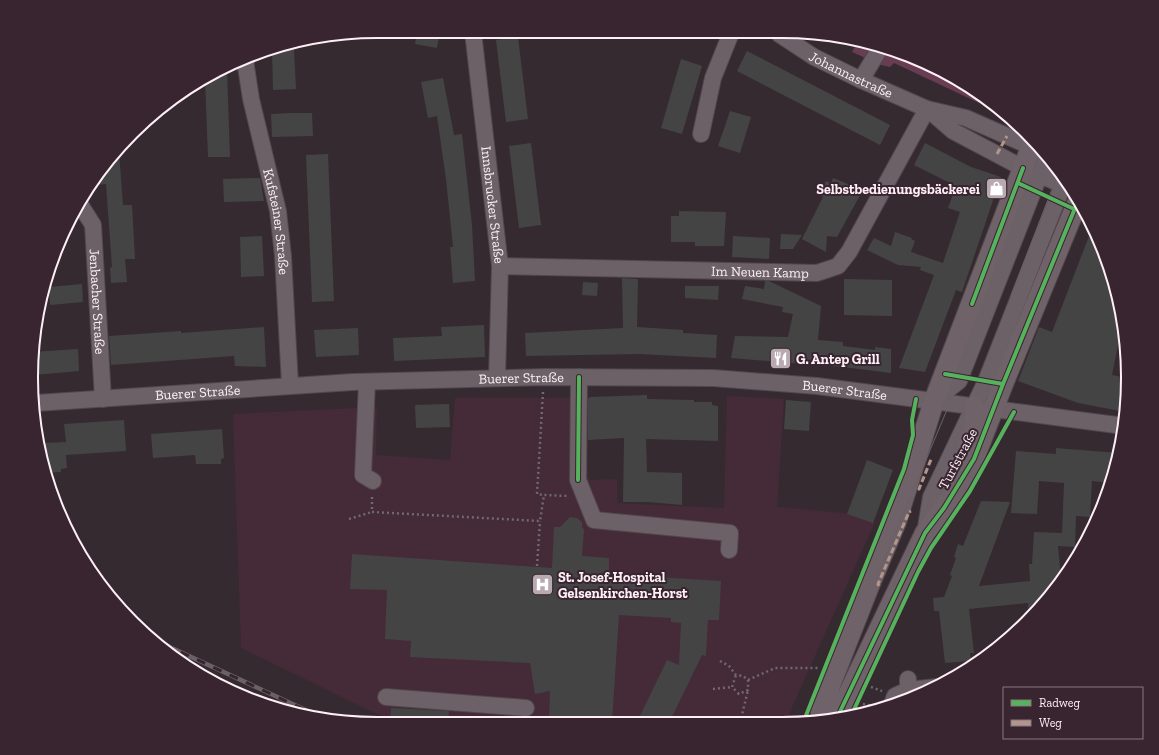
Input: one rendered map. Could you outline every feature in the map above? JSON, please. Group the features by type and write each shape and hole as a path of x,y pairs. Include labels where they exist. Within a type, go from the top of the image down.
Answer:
{"main road":[{"name":"Turfstraße","path":"825,714 869,586 896,522 934,401 1037,154"},
{"name":"Turfstraße","path":"826,714 895,596 925,533 951,497 974,459 984,408 1075,207"}],"street":[{"name":"Innsbrucker Straße","path":"474,38 500,266 497,378"},
{"path":"701,134 713,78 729,38"},
{"name":"Johannastraße","path":"785,38 814,57 861,80 927,109 966,118 1029,145"},
{"path":"861,80 878,52"},
{"name":"Kufsteiner Straße","path":"246,65 251,99 278,211 283,256 290,385"},
{"name":"Im Neuen Kamp","path":"500,266 817,273 838,266 849,252 927,109"},
{"name":"Johannastraße","path":"927,109 953,131 1031,172 1059,183"},
{"path":"925,533 931,497 954,446 984,408 997,355 1064,189"},
{"name":"Jenbacher Straße","path":"83,209 93,225 103,399"},
{"name":"Buerer Straße","path":"39,403 290,385 367,382 544,377 720,379 817,386 1117,425"},
{"path":"579,377 578,480 594,520 730,533 729,550"},
{"path":"367,382 363,475 373,481"},
{"path":"893,698 908,685 923,686"},
{"path":"386,698 526,708"}],"path":[{"path":"544,377 537,494 569,497 578,480"},
{"path":"372,512 373,481"},
{"path":"537,566 540,521 544,495"},
{"path":"349,519 372,512 540,521"},
{"path":"720,661 729,666 736,675 743,676 748,680 748,690 741,717"},
{"path":"732,687 736,675"},
{"path":"713,689 732,687"},
{"path":"732,687 739,694 748,690"},
{"path":"860,703 871,704"}],"shaded area":[{"path":"855,47 891,56 911,64 951,83 985,106 894,63 890,67 881,65 852,52"},
{"name":"St. Josef-Hospital Gelsenkirchen-Horst","path":"727,396 784,399 777,507 844,513 875,522 788,717 383,717 241,648 233,414 377,407 376,455 450,460 455,398 583,398 589,480 617,479 617,503 724,508"}],"building":[{"path":"416,38 439,38 437,48 415,44"},
{"path":"518,38 528,119 506,122 496,40"},
{"path":"294,49 296,89 273,90 272,55"},
{"path":"747,51 890,125 880,145 737,71"},
{"path":"681,59 702,66 682,134 661,128"},
{"path":"227,73 230,157 208,157 205,85"},
{"path":"443,78 454,135 462,134 472,225 475,281 453,283 450,247 453,247 446,179 437,116 428,118 421,82"},
{"path":"730,111 751,117 740,153 718,146"},
{"path":"312,113 313,136 272,137 271,114"},
{"path":"531,143 541,225 519,228 509,146"},
{"path":"925,143 971,167 1001,177 962,292 956,290 925,372 899,368 934,275 920,270 921,267 898,265 867,250 874,238 891,246 895,232 912,238 911,239 915,241 911,252 943,263 960,212 948,208 956,186 914,165"},
{"path":"328,154 334,301 312,302 306,155"},
{"path":"119,157 123,205 132,205 135,259 125,259 127,282 111,283 110,268 112,267 106,184 98,185"},
{"path":"260,178 264,201 224,202 223,179"},
{"path":"833,178 863,190 837,237 827,236 826,252 802,239 823,197 819,195 826,181 831,183"},
{"path":"679,211 726,212 724,246 695,246 695,242 671,242 671,216 679,216"},
{"path":"781,234 802,235 793,249 780,249"},
{"path":"1089,235 1103,268 1118,333 1119,345 1112,375 1121,377 1119,411 1078,403 1018,381 1039,327 1052,332"},
{"path":"262,236 264,276 241,277 240,237"},
{"path":"733,236 770,238 769,259 732,257"},
{"path":"622,278 638,279 637,327 683,330 683,333 717,335 716,358 639,354 526,356 525,333 623,328"},
{"path":"844,279 892,280 892,316 844,315"},
{"path":"765,281 769,281 821,306 818,340 843,342 843,346 875,350 875,347 891,349 891,373 843,367 731,358 735,336 788,337 793,314 782,312 783,307 742,299 745,286 764,289"},
{"path":"583,282 598,283 597,296 582,295"},
{"path":"82,284 83,302 50,305 49,293 51,287"},
{"path":"685,286 719,286 718,300 685,298"},
{"path":"484,325 485,357 394,361 393,338 442,336 441,327"},
{"path":"264,327 266,367 235,366 234,356 111,365 109,336"},
{"path":"358,328 359,355 316,357 314,330"},
{"path":"78,349 79,371 38,375 39,352"},
{"path":"647,395 647,399 694,400 694,402 712,402 712,405 718,406 718,441 646,439 647,472 682,473 682,505 648,502 623,502 624,438 588,440 588,399 590,397"},
{"path":"786,400 811,402 809,431 784,429"},
{"path":"449,404 450,427 416,428 415,405"},
{"path":"124,420 126,451 66,455 67,468 61,469 61,472 52,473 45,443 66,442 64,424"},
{"path":"222,429 224,458 221,459 221,464 196,464 195,455 153,458 151,434"},
{"path":"1056,448 1112,453 1104,482 1092,481 1090,517 1076,516 1075,547 1058,546 1060,571 1029,611 1028,603 969,609 974,653 970,653 971,659 968,661 945,663 939,611 934,611 933,598 944,597 952,576 950,575 956,558 954,557 958,544 963,546 981,501 1010,502 979,586 1030,581 1029,564 1032,564 1034,532 1062,533 1064,483 1039,481 1037,514 1011,513 1016,451 1056,454"},
{"path":"867,460 893,470 873,523 847,514"},
{"path":"570,517 577,518 582,522 582,528 584,529 582,556 609,558 609,574 721,581 719,620 708,620 706,656 702,655 672,717 639,717 667,660 679,665 681,623 671,622 671,618 619,615 612,717 549,717 550,691 535,694 530,663 410,657 411,641 385,639 387,590 350,589 352,554 552,568 554,527 560,527"},
{"path":"391,708 449,711 448,717 390,717"}],"tram line":[{"path":"1011,296 1056,178"},
{"path":"823,714 854,632 959,381"},
{"path":"833,713 876,626 931,497"}],"railway":[{"path":"174,649 300,707"}],"marked path":[{"path":"997,154 1007,136"},
{"path":"920,490 919,489 932,457"},
{"path":"879,586 878,584 909,512 911,511"}],"cycle path":[{"path":"972,304 1023,168"},
{"path":"1018,183 1074,209"},
{"path":"840,711 925,533 944,508 974,459 1075,207"},
{"path":"945,374 1003,384"},
{"path":"578,480 579,377"},
{"path":"806,716 904,469 913,435 912,420 916,399"},
{"path":"855,708 918,572 931,548 970,491 1014,412"}],"place":[{"name":"Selbstbedienungsbäckerei","path":"996,189"},
{"name":"G. Antep Grill","path":"781,359"},
{"name":"St. Josef-Hospital Gelsenkirchen-Horst","path":"543,585"}]}
